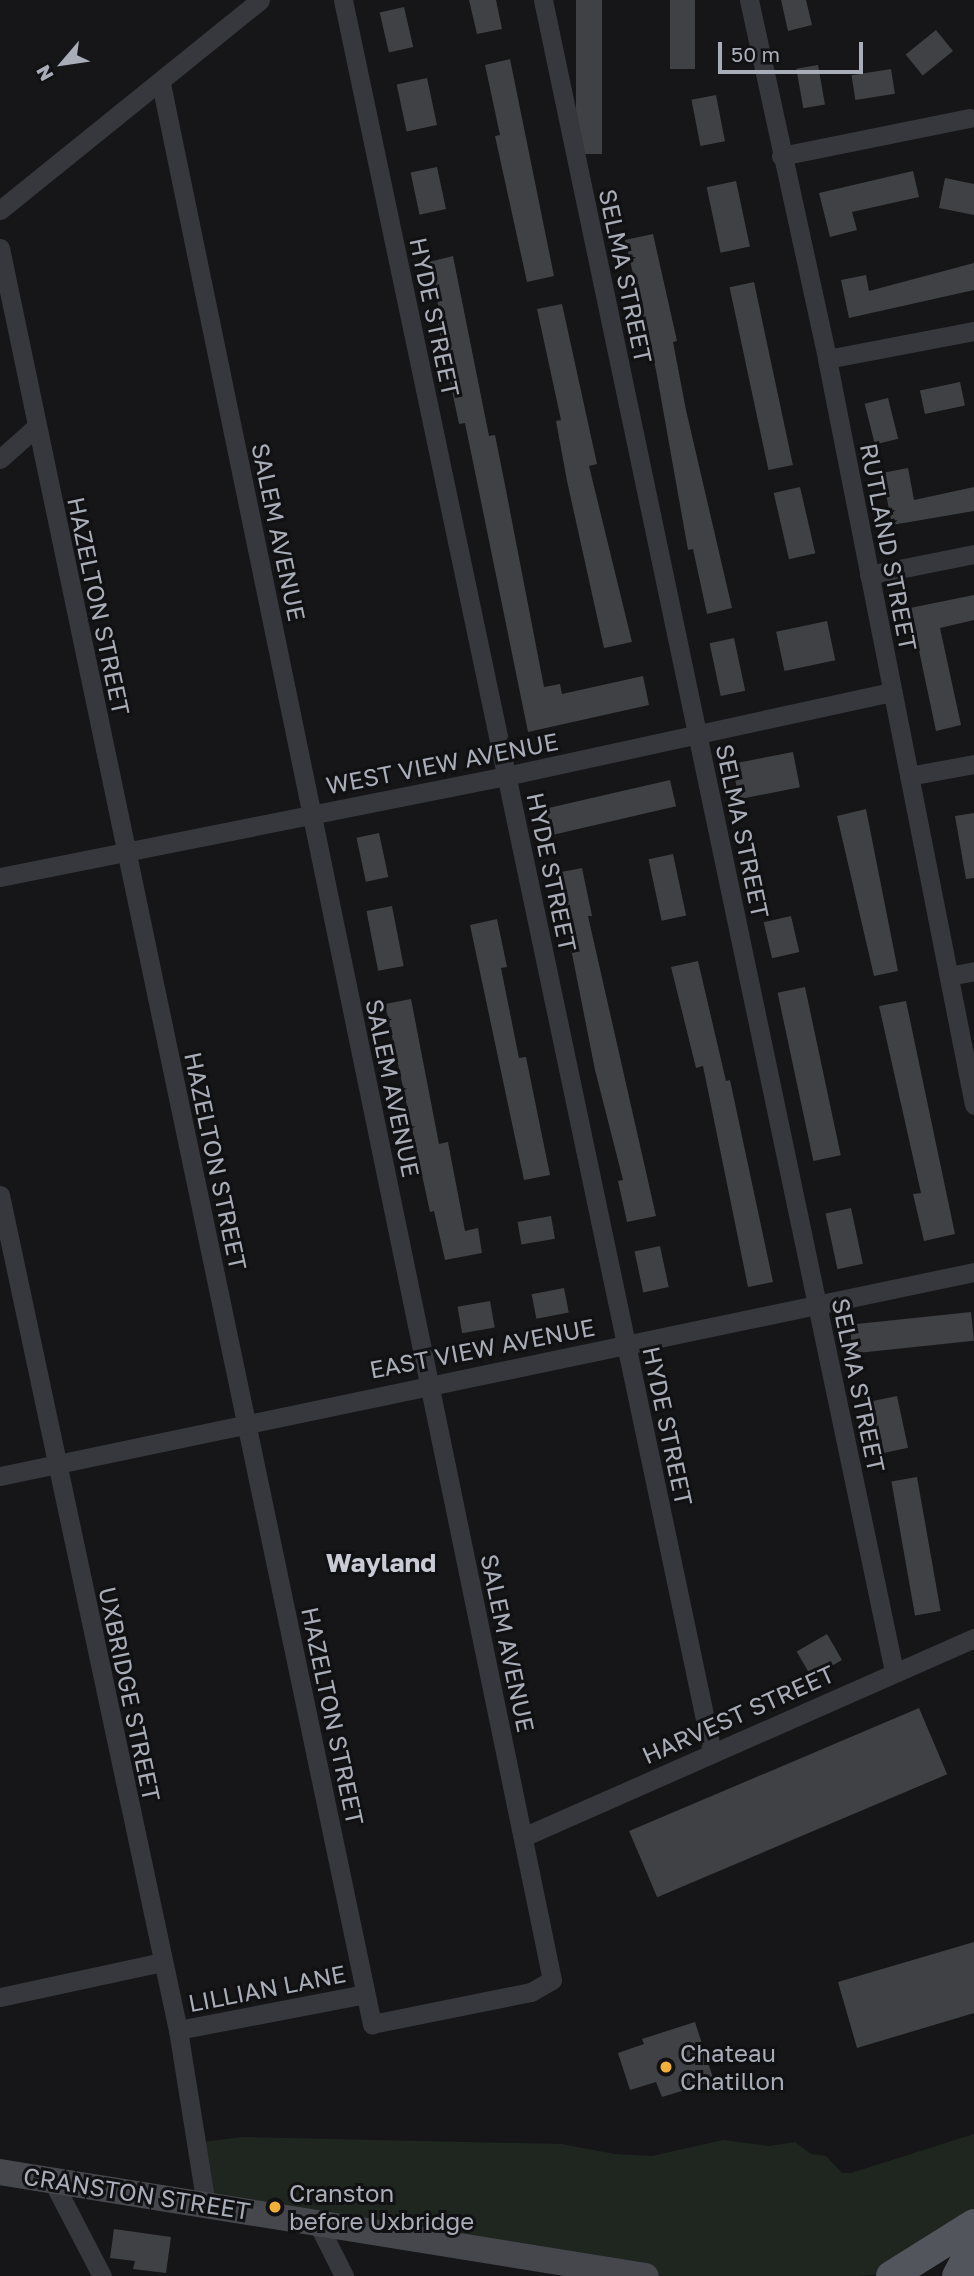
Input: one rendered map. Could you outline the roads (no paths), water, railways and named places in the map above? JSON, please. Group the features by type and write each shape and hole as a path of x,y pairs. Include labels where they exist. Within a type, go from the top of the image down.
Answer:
{"main road":[{"name":"CRANSTON STREET","path":"0,2172 316,2220 646,2276"},
{"path":"891,2276 974,2224"},
{"path":"957,2276 974,2244"}],"street":[{"path":"0,210 161,83 260,0"},
{"name":"HYDE STREET","path":"343,0 712,1753"},
{"name":"SELMA STREET","path":"543,0 894,1671"},
{"name":"RUTLAND STREET","path":"749,0 827,359 974,1105"},
{"name":"SALEM AVENUE","path":"161,83 552,1980 531,1992 433,2011"},
{"path":"782,156 970,118"},
{"name":"HAZELTON STREET","path":"0,248 5,290 201,1199 243,1422 372,2024 433,2011"},
{"path":"827,359 974,331"},
{"path":"0,459 36,427"},
{"path":"869,575 974,554"},
{"name":"WEST VIEW AVENUE","path":"0,877 506,776 892,692"},
{"path":"909,776 974,764"},
{"path":"949,976 974,971"},
{"name":"UXBRIDGE STREET","path":"0,1195 178,2030 206,2204"},
{"name":"EAST VIEW AVENUE","path":"0,1476 429,1383 974,1272"},
{"name":"HARVEST STREET","path":"523,1837 894,1671 974,1638"},
{"path":"0,1997 162,1962"},
{"name":"LILLIAN LANE","path":"178,2030 365,1994"},
{"path":"52,2180 102,2276"},
{"path":"316,2220 344,2276"}],"place":[{"name":"Chateau Chatillon","path":"666,2067"},
{"name":"Cranston before Uxbridge","path":"275,2207"}],"district":[{"name":"Wayland","path":"381,1563"}]}
